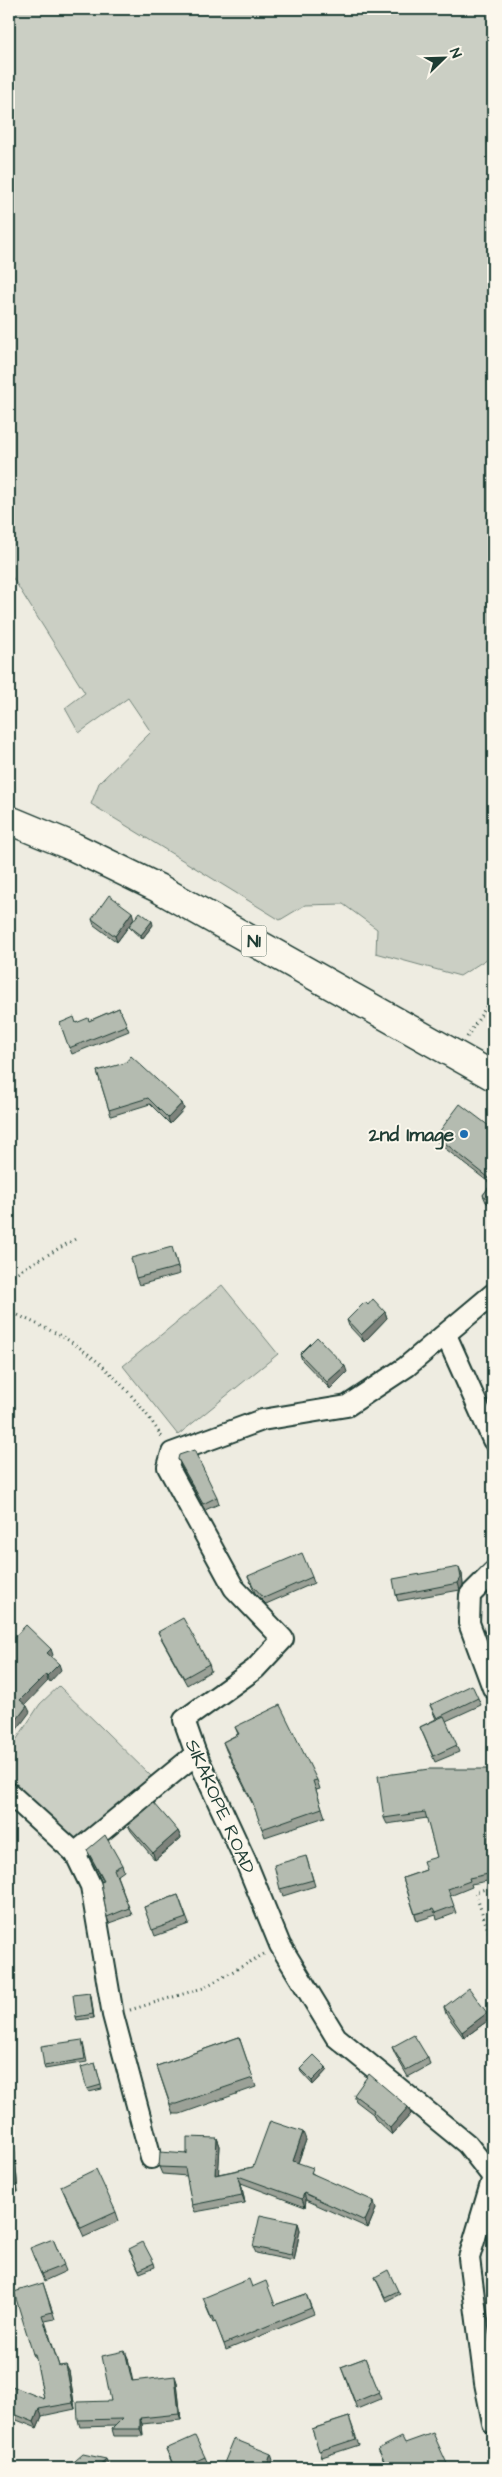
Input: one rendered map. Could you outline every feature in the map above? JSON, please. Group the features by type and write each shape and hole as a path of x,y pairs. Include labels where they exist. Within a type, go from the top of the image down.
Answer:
{"highway":[{"name":"N1","path":"9,820 74,848 158,888 493,1076"}],"street":[{"path":"172,1453 262,1420 347,1406 406,1367 493,1294"},
{"path":"446,1335 493,1440"},
{"name":"SIKAKOPE ROAD","path":"172,1453 168,1467 234,1588 283,1639 255,1669 184,1720 196,1754 246,1862 280,1945 336,2037 467,2144 493,2177 469,2258 485,2383 493,2423"},
{"path":"493,1572 470,1595 469,1623 493,1688"},
{"path":"75,1853 196,1754"},
{"path":"9,1794 75,1853 91,1886 113,2015 152,2158"}],"path":[{"path":"456,1054 493,996"},
{"path":"9,1277 77,1238"},
{"path":"9,1311 62,1336 94,1359 146,1411 172,1453"},
{"path":"493,1887 475,1892 493,1946"},
{"path":"113,2015 203,1988 280,1945"}],"shaded area":[{"path":"9,9 493,9 493,955 460,976 376,953 377,929 343,904 305,905 280,920 91,804 99,783 151,732 128,698 79,733 65,708 85,693 9,572"},
{"path":"222,1285 278,1354 178,1435 123,1366"},
{"path":"59,1686 151,1776 81,1843 36,1811 9,1776 9,1751 40,1704"}],"building":[{"path":"109,895 132,912 115,936 92,919"},
{"path":"140,912 152,921 141,935 129,926"},
{"path":"119,1008 127,1025 69,1048 60,1023 74,1017 76,1023 88,1018 89,1021"},
{"path":"131,1056 182,1103 168,1118 148,1098 109,1110 97,1071 125,1063"},
{"path":"460,1104 493,1129 493,1181 436,1136"},
{"path":"493,1182 493,1203 483,1195"},
{"path":"172,1247 178,1267 136,1278 131,1258"},
{"path":"373,1299 385,1312 361,1335 347,1320 365,1302 368,1305"},
{"path":"317,1337 345,1366 327,1382 300,1354"},
{"path":"194,1450 217,1497 203,1504 178,1459 179,1455"},
{"path":"302,1553 312,1577 264,1598 253,1586 248,1576"},
{"path":"459,1567 461,1578 458,1583 396,1595 393,1579"},
{"path":"183,1618 209,1664 184,1678 158,1632"},
{"path":"26,1625 51,1649 47,1653 59,1664 20,1700 27,1706 9,1730 9,1643"},
{"path":"472,1685 478,1698 437,1718 430,1705"},
{"path":"280,1705 317,1780 313,1781 322,1808 262,1829 253,1803 223,1742 239,1734 235,1727"},
{"path":"444,1716 457,1745 433,1756 420,1727"},
{"path":"429,1769 493,1769 493,1813 491,1813 493,1826 493,1873 469,1878 470,1881 448,1889 454,1906 435,1913 433,1909 415,1914 403,1878 426,1870 423,1861 437,1857 425,1812 384,1818 378,1776"},
{"path":"154,1803 178,1831 153,1853 128,1825"},
{"path":"105,1835 122,1865 114,1869 129,1908 107,1917 101,1882 104,1881 87,1850"},
{"path":"306,1856 313,1880 280,1889 274,1865"},
{"path":"178,1895 186,1918 152,1930 144,1907"},
{"path":"469,1988 487,2013 462,2032 444,2007"},
{"path":"90,1993 93,2014 76,2017 73,1995"},
{"path":"414,2035 428,2058 406,2070 392,2047"},
{"path":"239,2037 253,2078 176,2104 170,2104 157,2066"},
{"path":"82,2040 85,2059 44,2066 41,2046"},
{"path":"314,2055 326,2067 312,2081 300,2069"},
{"path":"95,2063 101,2085 87,2089 81,2067"},
{"path":"369,2074 408,2107 390,2128 373,2112 374,2110 354,2095"},
{"path":"10,2114 16,2187 9,2187"},
{"path":"270,2121 303,2132 293,2161 313,2168 311,2173 374,2201 365,2221 304,2193 302,2199 238,2176 242,2195 192,2205 185,2168 159,2167 160,2152 187,2154 187,2137 217,2138 215,2175 253,2167"},
{"path":"96,2169 116,2212 81,2228 61,2186"},
{"path":"260,2215 298,2223 291,2255 253,2247"},
{"path":"53,2239 64,2265 41,2274 30,2248"},
{"path":"143,2242 154,2263 139,2270 129,2249"},
{"path":"388,2270 398,2291 385,2297 375,2277"},
{"path":"249,2279 252,2287 266,2281 275,2305 306,2294 311,2308 224,2344 213,2316 211,2317 203,2298"},
{"path":"43,2283 52,2312 42,2315 59,2366 66,2365 73,2403 39,2409 34,2422 9,2412 9,2393 12,2386 44,2399 35,2354 33,2354 14,2292"},
{"path":"125,2351 132,2381 175,2376 179,2414 140,2418 140,2429 112,2429 122,2419 78,2420 77,2402 111,2401 102,2356"},
{"path":"365,2358 379,2392 355,2402 341,2367"},
{"path":"349,2417 356,2439 319,2451 312,2429"},
{"path":"433,2433 449,2468 397,2468 395,2464 388,2468 378,2449 402,2437 405,2443"},
{"path":"195,2436 205,2457 181,2468 175,2468 166,2449"},
{"path":"234,2439 271,2454 266,2468 222,2468"},
{"path":"83,2454 106,2459 96,2468 67,2468"}],"place":[{"name":"2nd Image","path":"464,1134"}]}
